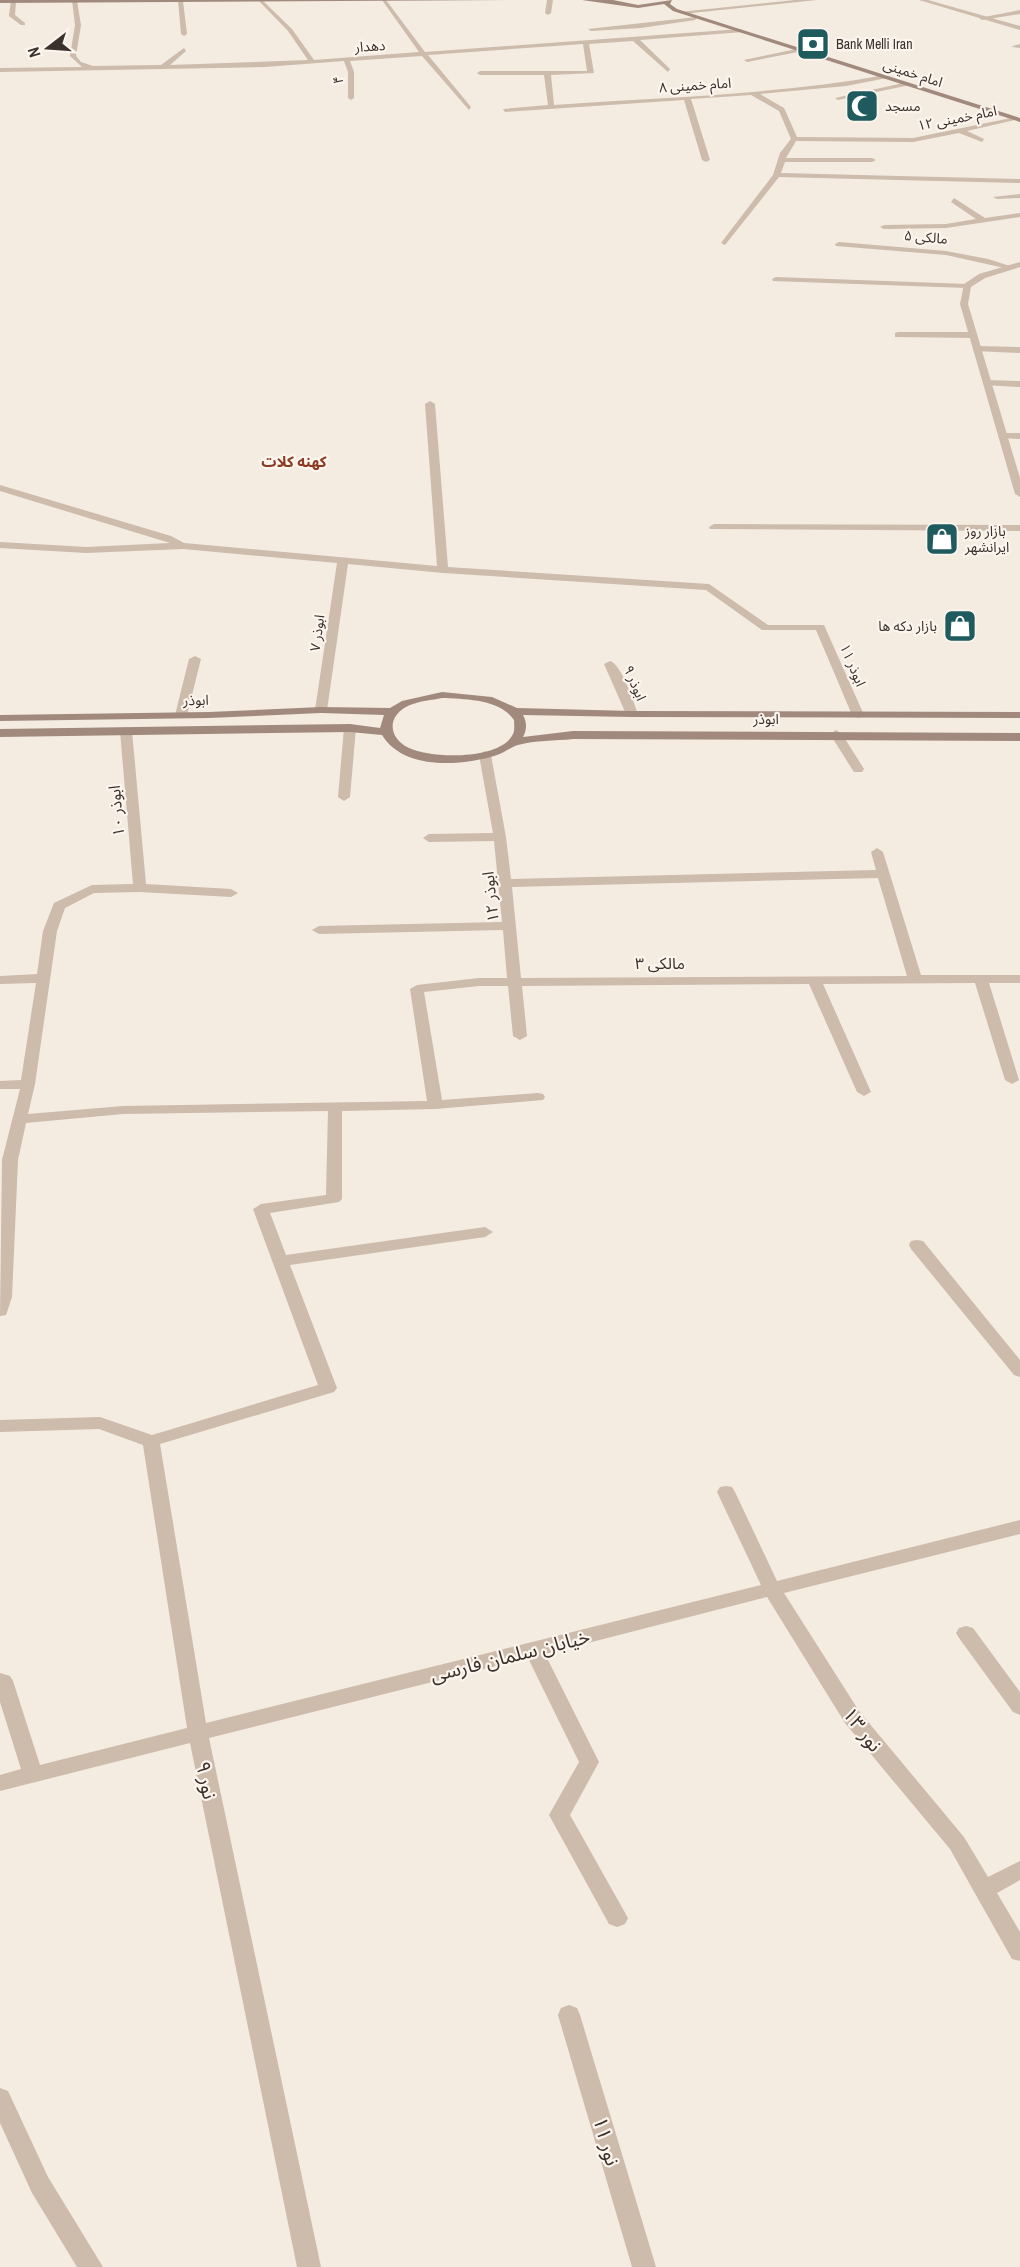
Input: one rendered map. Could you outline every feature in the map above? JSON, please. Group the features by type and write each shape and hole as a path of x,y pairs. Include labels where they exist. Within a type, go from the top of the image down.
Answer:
{"main road":[{"path":"0,1 512,0"},
{"path":"585,0 634,6 655,5 669,1 667,5 679,11"},
{"path":"608,0 624,5"},
{"name":"امام خمینی","path":"634,6 679,11 1018,119"},
{"path":"385,732 385,721 392,712 414,701 442,695 483,698 513,711 520,720 520,732 513,742"},
{"name":"ابوذر","path":"0,718 321,710 392,712"},
{"name":"ابوذر","path":"513,711 632,714 1020,716"},
{"name":"ابوذر","path":"0,733 350,728 385,732 392,743 408,752 429,758 453,759 485,755 498,751 513,742 573,735 836,734 1020,737"}],"street":[{"path":"548,13 550,0"},
{"path":"679,11 813,0"},
{"path":"922,0 1020,28"},
{"path":"13,1 12,16 23,24"},
{"path":"74,1 78,26 73,56 79,63 92,68"},
{"path":"180,1 184,34"},
{"path":"260,1 290,30 313,62"},
{"path":"384,1 469,108"},
{"path":"982,18 1020,12"},
{"path":"591,29 641,26 698,17"},
{"name":"دهدار","path":"0,70 313,62 741,31"},
{"path":"636,40 668,70"},
{"path":"480,73 591,73 586,43"},
{"path":"523,48 525,56"},
{"path":"163,67 184,50"},
{"path":"747,60 801,50"},
{"name":"۴","path":"346,59 351,72 351,98"},
{"path":"527,64 529,72"},
{"path":"547,72 551,106"},
{"name":"امام خمینی ۸","path":"505,110 751,93 846,84 885,77"},
{"path":"838,98 908,84"},
{"path":"725,243 777,175 782,160 794,139 788,121 778,104 751,93"},
{"path":"861,93 876,101"},
{"path":"687,97 706,160"},
{"name":"امام خمینی ۱۲","path":"794,139 913,140 1018,119"},
{"path":"958,130 982,140"},
{"path":"782,160 872,160"},
{"path":"777,175 1018,178"},
{"path":"997,197 1020,196"},
{"path":"954,200 984,221"},
{"path":"884,227 946,226 1020,215"},
{"name":"مالکی ۵","path":"839,244 929,250 979,257 1009,267"},
{"path":"776,279 967,286 982,276 1020,264"},
{"path":"967,286 964,304 1020,494"},
{"path":"898,335 973,335"},
{"path":"977,350 1020,350"},
{"path":"987,383 1020,384"},
{"path":"0,545 86,550 183,546 443,570 430,404"},
{"path":"1003,436 1020,436"},
{"path":"0,488 167,538 183,546"},
{"path":"714,527 1020,528"},
{"name":"ابوذر ۷","path":"321,710 343,561"},
{"name":"ابوذر ۱۱","path":"443,570 709,587 766,628 820,627 858,715"},
{"path":"180,715 195,659"},
{"name":"ابوذر ۹","path":"610,664 632,714"},
{"path":"344,797 350,728"},
{"name":"ابوذر ۱۰","path":"126,731 140,888"},
{"path":"836,734 858,769"},
{"name":"ابوذر ۱۲","path":"485,755 500,837 520,1036"},
{"path":"429,838 500,837"},
{"path":"877,852 915,980"},
{"path":"505,883 884,874"},
{"path":"0,1311 4,1296 5,1160 27,1084 50,931 59,906 92,889 140,888 231,893"},
{"path":"319,930 509,926"},
{"path":"0,980 44,978"},
{"path":"981,979 1012,1080"},
{"name":"مالکی ۳","path":"435,1105 417,989 479,982 1020,979"},
{"path":"814,980 864,1092"},
{"path":"0,1085 27,1084"},
{"path":"18,1119 123,1110 435,1105 538,1097"},
{"path":"0,1426 100,1423 152,1441 328,1388 261,1209 334,1199 335,1107"},
{"path":"280,1261 485,1232"},
{"path":"916,1245 1020,1371"},
{"name":"نور ۹","path":"152,1441 198,1733 309,2267"},
{"name":"نور ۱۳","path":"726,1492 772,1589 852,1717 957,1843 1020,1952"},
{"name":"خیابان سلمان فارسی","path":"0,1783 1020,1527"},
{"path":"966,1633 1020,1707"},
{"path":"533,1649 589,1762 559,1815 617,1918"},
{"path":"0,1681 3,1681 33,1775"},
{"path":"984,1890 1020,1869"},
{"name":"نور ۱۱","path":"569,2015 644,2267"},
{"path":"0,2098 40,2185 91,2267"}],"place":[{"name":"Bank Melli Iran","path":"813,44"},
{"name":"مسجد","path":"862,106"},
{"name":"بازار روز ایرانشهر","path":"942,539"},
{"name":"بازار دکه ها","path":"960,626"}],"district":[{"name":"کهنه کلات","path":"294,461"}]}
